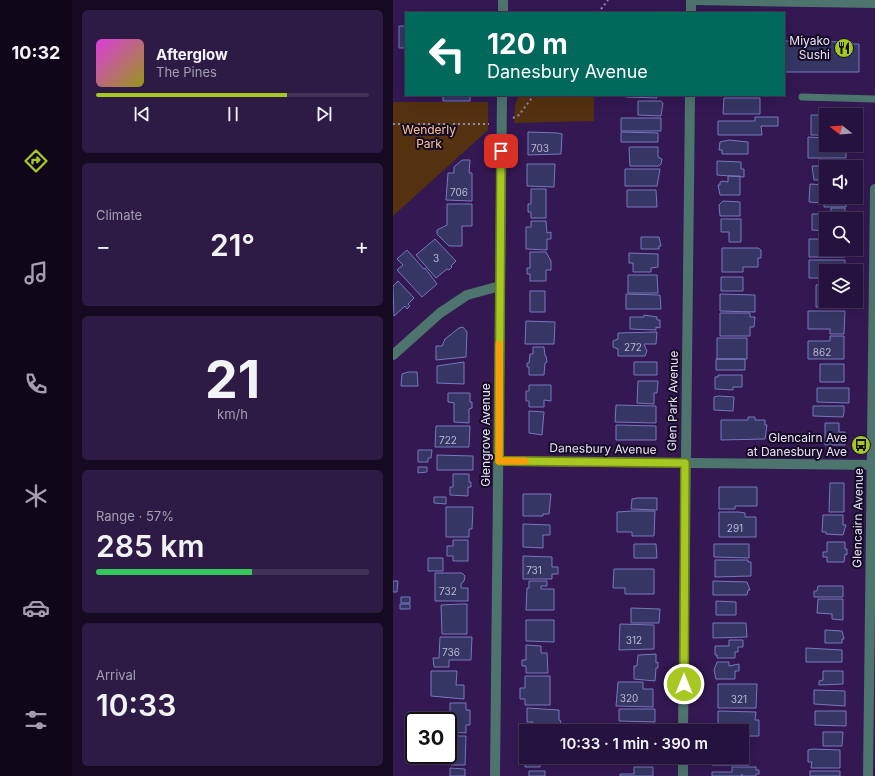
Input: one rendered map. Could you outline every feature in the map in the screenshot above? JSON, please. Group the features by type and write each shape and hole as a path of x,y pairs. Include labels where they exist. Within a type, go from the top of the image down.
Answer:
{"street":[{"path":"503,0 503,12"},
{"path":"691,12 692,0 875,3"},
{"name":"Glengrove Avenue","path":"495,776 502,96"},
{"name":"Glen Park Avenue","path":"683,724 690,96"},
{"name":"Glencairn Avenue","path":"869,776 875,189"},
{"path":"393,355 440,313 467,295 500,286"},
{"name":"Danesbury Avenue","path":"499,461 873,465"},
{"path":"683,764 683,776"}],"lane":[{"path":"802,97 875,99"}],"path":[{"path":"599,12 608,0"},
{"path":"512,118 519,115 533,96"},
{"path":"393,124 489,124"}],"green space":[{"path":"519,96 594,96 594,121 514,123 515,105"},
{"name":"Wenderly Park","path":"393,102 488,102 488,130 393,216"}],"building":[{"path":"399,26 405,26 405,48 399,48"},
{"path":"785,41 852,42 852,44 859,44 859,72 785,72"},
{"path":"443,96 470,96 470,101 443,101"},
{"path":"657,96 657,98 626,97"},
{"path":"724,98 760,98 760,114 723,114"},
{"path":"638,101 661,101 663,103 661,116 638,115"},
{"path":"811,115 819,115 819,135 811,135"},
{"path":"755,117 778,117 778,126 761,126 762,135 718,135 718,121 755,121"},
{"path":"621,118 661,118 661,131 621,131"},
{"path":"528,132 562,134 561,154 528,155"},
{"path":"621,132 658,133 658,142 621,142"},
{"path":"808,137 819,138 819,152 846,152 846,158 808,158"},
{"path":"729,140 748,142 748,154 722,154 722,150 719,150 720,142"},
{"path":"630,147 658,147 658,157 662,159 661,164 659,166 630,166"},
{"path":"462,160 470,160 469,173 472,173 472,201 446,200 448,173 454,173 454,167"},
{"path":"717,161 741,162 741,169 744,169 744,177 717,175"},
{"path":"527,164 555,164 554,187 527,186"},
{"path":"812,166 819,166 819,180 814,180"},
{"path":"625,169 660,169 657,186 625,186"},
{"path":"728,176 740,176 740,195 720,195 718,185 720,185 720,182 723,181 728,182"},
{"path":"810,184 819,185 819,203 809,202"},
{"path":"531,189 546,189 546,218 531,218 531,212 528,212 528,204 531,204"},
{"path":"627,190 656,190 657,207 627,207"},
{"path":"723,201 740,202 740,216 720,216 719,205"},
{"path":"447,204 472,204 472,226 462,226 462,246 449,246 437,234 437,230 447,225"},
{"path":"824,204 846,204 846,207 824,207"},
{"path":"831,208 845,208 845,212 831,212"},
{"path":"812,214 819,214 819,230 812,230"},
{"path":"721,219 741,219 741,242 729,242 729,232 721,232"},
{"path":"531,221 546,221 547,233 551,232 551,239 547,239 547,250 526,249 526,227 531,227"},
{"path":"641,237 659,237 661,246 659,246 659,249 641,249"},
{"path":"435,239 456,261 449,270 447,269 436,278 416,255"},
{"path":"809,239 819,239 819,256 845,256 845,257 809,257"},
{"path":"722,248 758,248 761,250 761,258 758,258 758,267 743,267 743,272 722,272"},
{"path":"407,250 424,269 425,268 437,284 422,297 397,270 403,265 397,259"},
{"path":"530,252 546,252 551,261 551,270 546,270 546,281 530,281 530,274 527,274 527,268 530,268"},
{"path":"629,253 658,254 658,267 651,268 651,272 633,272 633,263 629,263"},
{"path":"809,260 845,260 845,264 819,264 819,278 809,278"},
{"path":"628,275 657,275 658,293 628,293"},
{"path":"721,277 743,277 743,291 721,291"},
{"path":"398,281 414,298 408,304 410,306 407,309 405,306 394,316 393,286"},
{"path":"816,285 819,285 819,307 816,307"},
{"path":"530,291 545,291 545,312 530,312"},
{"path":"626,294 660,295 661,309 626,309"},
{"path":"720,294 755,295 755,312 720,311"},
{"path":"808,311 845,311 844,334 830,334 830,329 808,329"},
{"path":"720,313 750,313 750,317 755,317 754,327 750,327 750,336 720,336"},
{"path":"644,315 657,317 657,320 660,320 660,328 656,327 656,330 630,329 630,317 644,317"},
{"path":"526,321 555,322 554,344 525,344"},
{"path":"463,327 467,332 466,357 436,360 436,346 442,346 445,339 459,328"},
{"path":"657,332 656,344 644,344 647,351 645,356 618,356 618,349 613,347 613,341 618,339 618,333"},
{"path":"830,336 844,336 844,359 808,359 808,341 830,341"},
{"path":"717,338 747,338 747,359 717,359"},
{"path":"533,347 544,347 547,362 545,363 544,375 529,375 529,367 527,367 527,363 529,363 530,354 533,354"},
{"path":"716,359 745,359 745,370 716,370"},
{"path":"464,362 464,384 437,383 437,366"},
{"path":"634,362 657,362 657,375 634,375"},
{"path":"820,364 844,364 844,382 820,382"},
{"path":"417,372 418,386 401,386 402,374"},
{"path":"718,375 742,375 742,387 733,387 733,390 715,389 715,377 718,377"},
{"path":"638,381 658,381 657,393 654,393 654,404 637,403"},
{"path":"529,385 551,385 551,401 544,400 544,407 529,407 529,401 526,401 526,391 529,391"},
{"path":"817,388 849,388 849,403 817,402"},
{"path":"448,393 470,393 472,408 469,409 469,423 454,422 454,403 448,402"},
{"path":"714,397 734,397 733,411 714,410"},
{"path":"616,405 656,406 656,423 615,422"},
{"path":"813,406 844,406 843,417 813,416"},
{"path":"529,411 544,412 542,435 529,433"},
{"path":"748,417 755,417 755,420 765,420 765,425 767,425 765,439 721,440 721,420 748,420"},
{"path":"825,423 839,423 839,432 845,432 845,445 825,445"},
{"path":"616,425 656,426 656,440 616,440"},
{"path":"436,426 470,426 469,447 435,447"},
{"path":"418,450 432,450 431,458 428,458 428,462 418,462"},
{"path":"437,455 473,456 473,470 437,470"},
{"path":"418,467 427,467 427,472 418,473"},
{"path":"453,474 469,474 469,482 471,482 471,487 468,487 468,496 450,495 450,487 453,487"},
{"path":"830,483 844,483 844,512 829,512"},
{"path":"719,487 757,487 757,506 735,506 735,509 719,509"},
{"path":"523,494 551,494 549,514 543,514 543,516 523,516"},
{"path":"434,497 446,497 446,504 434,503"},
{"path":"657,498 657,510 631,509 632,499"},
{"path":"446,507 473,507 472,529 469,529 469,537 446,537"},
{"path":"655,511 654,536 632,536 632,532 617,532 617,512"},
{"path":"719,512 739,512 745,513 745,517 756,517 756,537 719,537"},
{"path":"823,515 843,515 843,525 846,525 843,535 826,534 826,532 822,532"},
{"path":"523,524 550,525 550,535 543,535 543,548 523,547"},
{"path":"453,540 468,540 468,561 453,561 453,556 447,556 447,546 453,546"},
{"path":"827,542 845,542 847,555 845,554 844,562 827,562 827,557 823,557 823,552 827,552"},
{"path":"634,544 656,544 657,558 634,558"},
{"path":"714,544 749,544 749,558 714,557"},
{"path":"523,556 552,557 552,567 558,567 558,574 552,574 552,579 523,579"},
{"path":"428,558 443,558 443,571 428,571"},
{"path":"715,560 748,560 748,562 751,562 751,576 715,577"},
{"path":"614,569 654,569 654,594 625,594 625,588 613,588"},
{"path":"435,573 462,573 465,576 464,581 461,584 461,588 468,588 468,601 435,601"},
{"path":"393,581 398,581 397,592 393,592"},
{"path":"529,581 547,581 547,586 541,586 541,589 554,589 554,610 526,610 527,588 529,588"},
{"path":"713,581 747,582 750,590 748,590 747,595 713,595"},
{"path":"818,586 843,586 843,597 814,597 814,591 817,591"},
{"path":"401,597 410,597 410,603 401,603"},
{"path":"818,599 843,599 843,620 832,619 832,614 817,613"},
{"path":"716,601 736,602 736,615 716,615"},
{"path":"400,604 410,604 410,609 400,609"},
{"path":"467,604 467,634 442,634 441,605"},
{"path":"631,608 660,609 659,623 631,623"},
{"path":"526,620 554,620 554,642 526,641"},
{"path":"713,623 746,623 747,637 713,638"},
{"path":"620,624 654,625 654,649 619,650"},
{"path":"825,630 842,631 844,639 842,639 842,643 825,643"},
{"path":"440,637 472,637 471,660 449,660 449,667 434,667 433,658 439,658"},
{"path":"729,640 743,640 743,647 738,647 738,652 735,652 735,658 717,658 717,655 715,655 715,646 729,646"},
{"path":"526,645 541,646 541,653 547,653 548,673 526,673 526,666 522,666 522,660 526,660"},
{"path":"806,648 842,650 842,662 806,662"},
{"path":"656,654 656,663 658,662 658,668 656,668 655,681 634,679 634,666 637,666 638,655"},
{"path":"717,662 729,662 729,666 739,664 739,671 735,671 735,679 716,679 714,670"},
{"path":"431,671 457,671 456,685 464,685 464,699 431,696"},
{"path":"823,671 843,671 843,684 819,685 819,681 823,680"},
{"path":"525,676 550,676 550,705 525,705 525,699 520,699 520,688 525,688"},
{"path":"618,682 643,682 643,689 653,689 653,707 616,706"},
{"path":"718,684 757,684 756,708 718,708"},
{"path":"814,690 845,691 845,706 814,704"},
{"path":"450,703 466,703 466,710 470,710 470,725 466,725 466,733 457,732 457,712 450,712"},
{"path":"527,708 559,710 560,724 532,724 533,722 527,722"},
{"path":"619,709 655,709 655,722 619,721"},
{"path":"718,711 756,712 755,720 759,720 759,736 749,736 749,724 718,724"},
{"path":"815,711 846,711 846,726 815,725"},
{"path":"823,732 843,732 842,746 823,746"},
{"path":"457,736 466,736 465,765 451,765 457,764"},
{"path":"808,750 840,750 840,768 811,768 812,762 808,762"},
{"path":"525,764 540,764 540,767 525,767"},
{"path":"712,764 749,764 749,765"},
{"path":"634,767 653,767 653,776 620,776 620,774 634,774"},
{"path":"732,767 756,767 756,770 759,770 759,774 756,774 756,776 712,776 712,772 732,772"},
{"path":"450,768 465,769 465,776 450,776"},
{"path":"529,771 545,771 545,776 529,776"},
{"path":"810,771 840,771 840,776 810,776"}],"slow traffic":[{"path":"499,344 499,461 525,461"}],"place":[{"name":"Miyako Sushi","path":"844,48"},
{"name":"Glencairn Ave at Danesbury Ave","path":"861,445"}],"route":[{"path":"501,151 499,461 685,463 684,684"}]}
